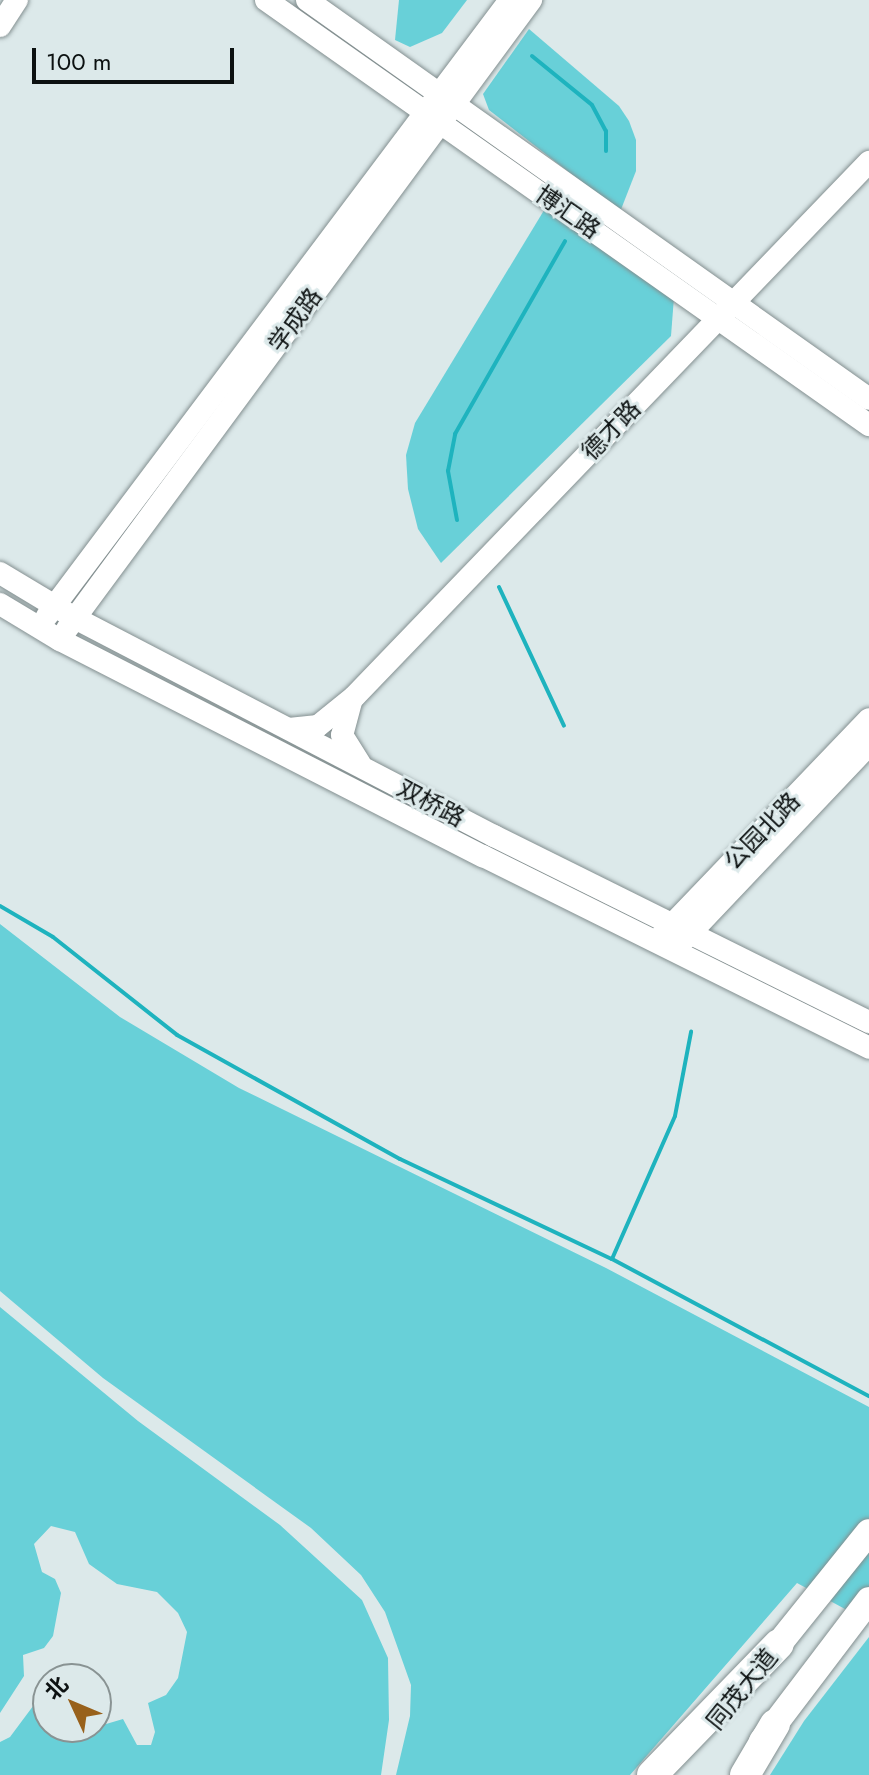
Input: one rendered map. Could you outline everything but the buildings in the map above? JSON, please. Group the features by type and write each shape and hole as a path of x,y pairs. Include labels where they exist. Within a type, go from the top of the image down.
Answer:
{"highway":[{"path":"652,1775 779,1644"},
{"path":"745,1775 775,1724"}],"main road":[{"path":"0,26 17,0"},
{"name":"博汇路","path":"266,0 432,118 726,311 869,399"},
{"name":"博汇路","path":"307,0 447,98 726,311 869,425"},
{"name":"学成路","path":"447,98 510,0"},
{"name":"学成路","path":"38,628 447,98 531,0"},
{"name":"学成路","path":"60,640 432,118"},
{"name":"德才路","path":"289,729 318,726 354,697 869,162"},
{"name":"双桥路","path":"0,573 75,618 494,836 869,1022"},
{"name":"双桥路","path":"0,604 60,640 869,1048"},
{"name":"德才路","path":"354,697 342,735 363,768"},
{"name":"公园北路","path":"664,946 760,846 869,719"},
{"name":"公园北路","path":"760,846 869,745"},
{"name":"同茂大道","path":"674,1775 869,1532"},
{"name":"同茂大道","path":"736,1775 869,1600"}],"shaded area":[{"path":"399,0 467,0 442,33 410,47 395,40"},
{"path":"529,29 619,106 629,121 636,140 636,171 620,212 489,110 483,94"},
{"path":"546,207 674,297 671,336 441,563 418,529 408,489 406,455 415,423"},
{"path":"0,924 120,1017 239,1088 606,1268 869,1407 869,1622 797,1583 630,1775 396,1775 410,1716 411,1685 385,1612 361,1575 311,1528 103,1378 0,1291"},
{"path":"0,1307 138,1421 280,1525 362,1600 388,1658 389,1720 381,1775 0,1775 0,1742 10,1737 32,1707 32,1743 112,1743 112,1722 123,1719 137,1745 151,1745 155,1732 148,1703 166,1695 178,1678 187,1632 178,1613 157,1592 117,1584 89,1564 75,1532 51,1526 34,1544 42,1572 55,1579 61,1593 53,1636 44,1648 23,1655 24,1676 0,1713"},
{"path":"869,1637 869,1775 770,1775 804,1721"}],"waterway":[{"path":"532,56 592,105 606,131 606,151"},
{"path":"457,520 448,471 455,434 565,241"},
{"path":"499,587 564,726"},
{"path":"0,906 53,937 177,1035 400,1159 612,1259 869,1396"},
{"path":"612,1259 675,1116 691,1032"}]}
